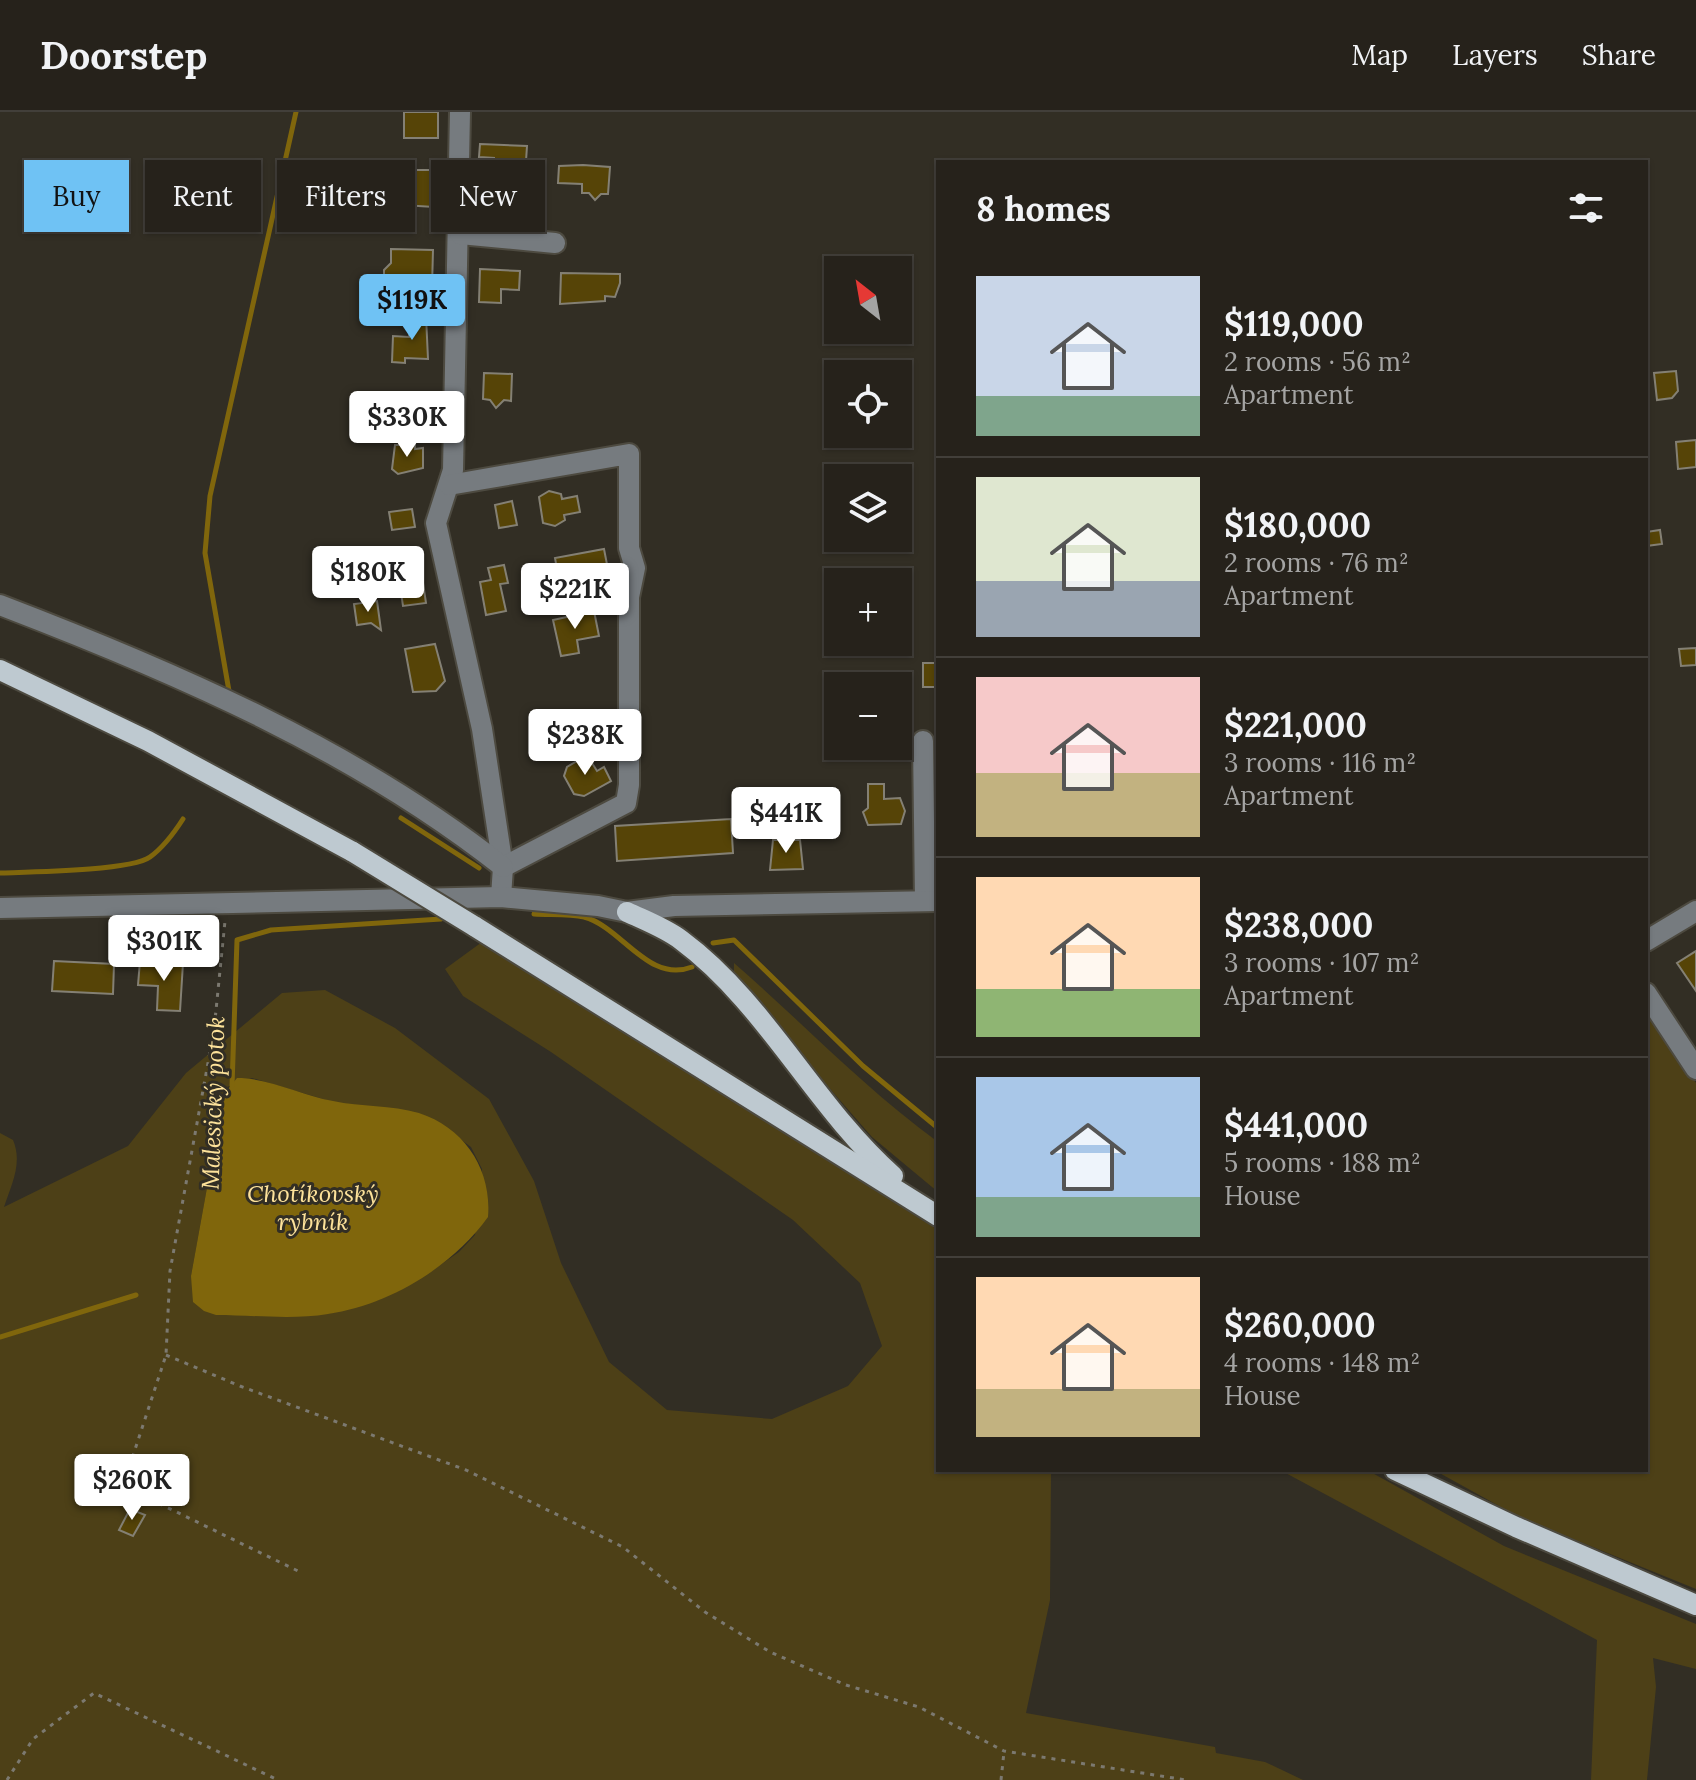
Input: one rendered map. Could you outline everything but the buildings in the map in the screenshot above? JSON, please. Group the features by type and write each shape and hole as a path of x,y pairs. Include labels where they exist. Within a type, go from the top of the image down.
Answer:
{"main road":[{"path":"0,670 199,767 353,852 936,1215"},
{"path":"627,912 665,930 697,952 750,1009 837,1120 936,1214"},
{"path":"1399,1472 1530,1534 1696,1605"}],"street":[{"path":"460,112 454,454 449,485 436,523 482,729 503,867 501,897"},
{"path":"460,234 555,243"},
{"path":"449,485 629,454 629,548 635,577 629,597 629,785 626,803 503,867"},
{"path":"0,605 257,714 447,823 503,867"},
{"path":"0,908 501,897 598,906 627,912 674,906 931,901 923,741"},
{"path":"1648,940 1696,911"},
{"path":"1648,996 1696,1069"}],"path":[{"path":"113,1503 123,1486 166,1355 170,1271 214,1030 227,904"},
{"path":"166,1355 240,1386 466,1470 623,1547 705,1612 770,1652 846,1685 919,1707 1004,1751 1186,1780"},
{"path":"123,1486 298,1571"},
{"path":"7,1780 33,1739 94,1693 278,1780"},
{"path":"1001,1780 1004,1751"}],"shaded area":[{"path":"482,942 936,1229 936,1472 1051,1472 1050,1600 1026,1713 1215,1747 1216,1753 1265,1762 1303,1780 0,1780 0,1133 13,1140 17,1157 4,1207 128,1146 186,1073 282,993 325,990 395,1028 489,1099 534,1181 561,1263 609,1362 667,1410 772,1419 848,1386 882,1346 860,1283 793,1220 551,1052 463,996 445,969","holes":["252,1078 333,1102 421,1114 471,1147 482,1169 475,1235 459,1252 379,1300 327,1314 191,1276 227,1087"]},
{"path":"734,963 859,1078 936,1141 936,1190 872,1137 734,979"},
{"path":"1648,1011 1696,1083 1696,1589 1519,1517 1438,1472 1648,1472"},
{"path":"1284,1472 1371,1472 1504,1546 1696,1624 1696,1669 1653,1658 1656,1687 1647,1780 1591,1780 1597,1640"}],"water":[{"name":"Chotíkovský rybník","path":"237,1078 261,1081 333,1101 408,1110 435,1120 462,1140 480,1167 488,1200 488,1217 438,1267 396,1293 374,1302 328,1314 300,1317 216,1315 204,1311 193,1302 191,1276 224,1094"}],"waterway":[{"path":"229,691 205,553 210,496 296,112"},
{"path":"401,818 479,868"},
{"path":"0,873 78,870 139,862 160,849 183,819"},
{"name":"Malesický potok","path":"534,914 584,917 611,931 662,968 676,970 692,967"},
{"name":"Malesický potok","path":"232,1086 237,940 271,930 441,919"},
{"name":"Malesický potok","path":"713,943 734,940 863,1066 936,1126"},
{"path":"0,1337 136,1295"}]}
